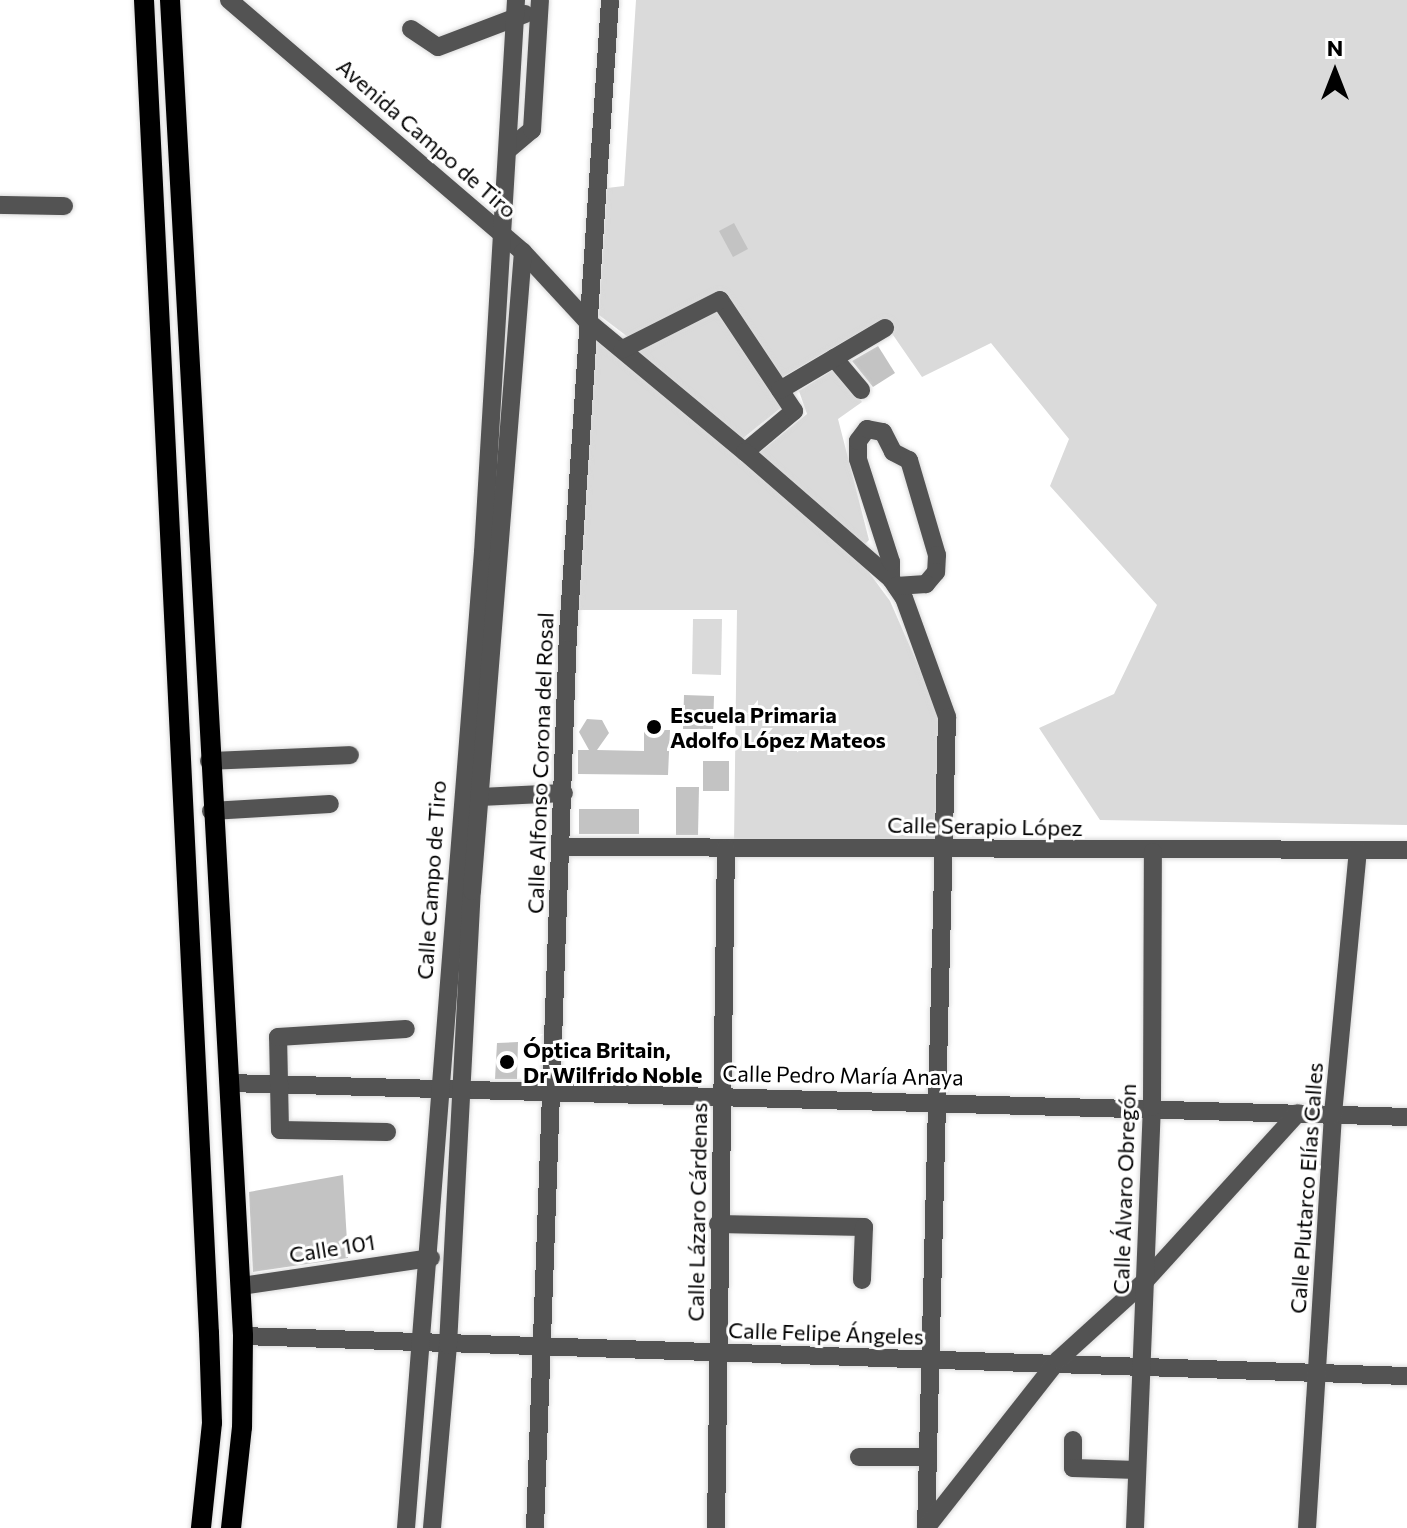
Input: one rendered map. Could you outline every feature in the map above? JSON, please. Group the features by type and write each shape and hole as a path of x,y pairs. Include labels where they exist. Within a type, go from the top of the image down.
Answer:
{"main road":[{"path":"144,0 210,1363 212,1423 201,1528"},
{"path":"170,0 211,811 243,1336 242,1427 231,1528"},
{"path":"149,97 176,97"},
{"path":"182,786 210,785"}],"street":[{"name":"Avenida Campo de Tiro","path":"229,0 523,252 586,320 745,452 893,582"},
{"name":"Calle Alfonso Corona del Rosal","path":"535,1528 549,1092 586,320 610,0"},
{"path":"411,29 438,47 516,8 540,6 532,130 509,149"},
{"name":"Calle Campo de Tiro","path":"406,1528 431,1258 465,734 483,552 516,8"},
{"path":"0,205 64,206"},
{"name":"Calle Campo de Tiro","path":"432,1528 448,1345 480,797 503,553 523,252"},
{"path":"623,349 720,300 794,411 745,452"},
{"path":"780,390 885,328"},
{"path":"834,358 861,390"},
{"path":"493,398 515,400"},
{"path":"893,582 926,584 936,572 937,555 909,460 893,452 883,432 867,429 858,441 858,459 891,562 893,582 947,717 926,1528"},
{"path":"483,552 503,553"},
{"path":"465,734 485,735"},
{"path":"209,761 350,755"},
{"path":"480,797 564,793"},
{"path":"211,811 330,804"},
{"name":"Calle Serapio López","path":"563,847 1153,852 1407,850"},
{"name":"Calle Lázaro Cárdenas","path":"716,1528 718,1224 726,848"},
{"name":"Calle Plutarco Elías Calles","path":"1307,1528 1333,1114 1358,851"},
{"name":"Calle Álvaro Obregón","path":"1135,1528 1152,1107 1153,852"},
{"path":"387,1132 280,1130 278,1037 406,1029"},
{"name":"Calle Pedro María Anaya","path":"229,1083 1152,1107 1407,1117"},
{"path":"926,1528 1058,1360 1145,1281 1298,1113"},
{"path":"718,1224 864,1227 862,1280"},
{"name":"Calle 101","path":"241,1286 431,1258"},
{"name":"Calle Felipe Ángeles","path":"243,1336 931,1360 1058,1360 1141,1367 1407,1376"},
{"path":"1073,1440 1073,1468 1137,1470"},
{"path":"859,1457 928,1457"}],"shaded area":[{"path":"636,0 1407,0 1407,825 1100,820 1039,728 1114,694 1157,605 1050,486 1069,439 991,343 922,377 882,319 779,379 730,303 628,337 599,315 607,188 624,186"},
{"path":"718,308 783,406 742,439 636,350"},
{"path":"591,330 859,559 890,601 939,713 937,837 931,843 734,844 737,610 577,610"},
{"path":"838,367 862,402 838,419 869,540 863,546 758,454 807,414 799,391"},
{"path":"693,619 722,619 721,675 692,674"}],"building":[{"path":"734,223 748,249 733,257 719,231"},
{"path":"878,346 895,373 873,387 852,361"},
{"path":"684,695 714,696 713,729 683,729"},
{"path":"587,719 602,720 609,733 597,750 644,751 644,730 670,730 668,775 578,774 578,750 589,750 579,732"},
{"path":"703,761 729,761 729,791 703,791"},
{"path":"676,787 699,787 698,835 676,835"},
{"path":"579,809 639,809 639,834 579,834"},
{"name":"Óptica Britain, Dr Wilfrido Noble","path":"518,1042 517,1079 495,1079 497,1043"},
{"path":"343,1175 348,1258 253,1272 249,1192"}],"place":[{"name":"Escuela Primaria Adolfo López Mateos","path":"654,727"},
{"name":"Óptica Britain, Dr Wilfrido Noble","path":"507,1062"}]}
